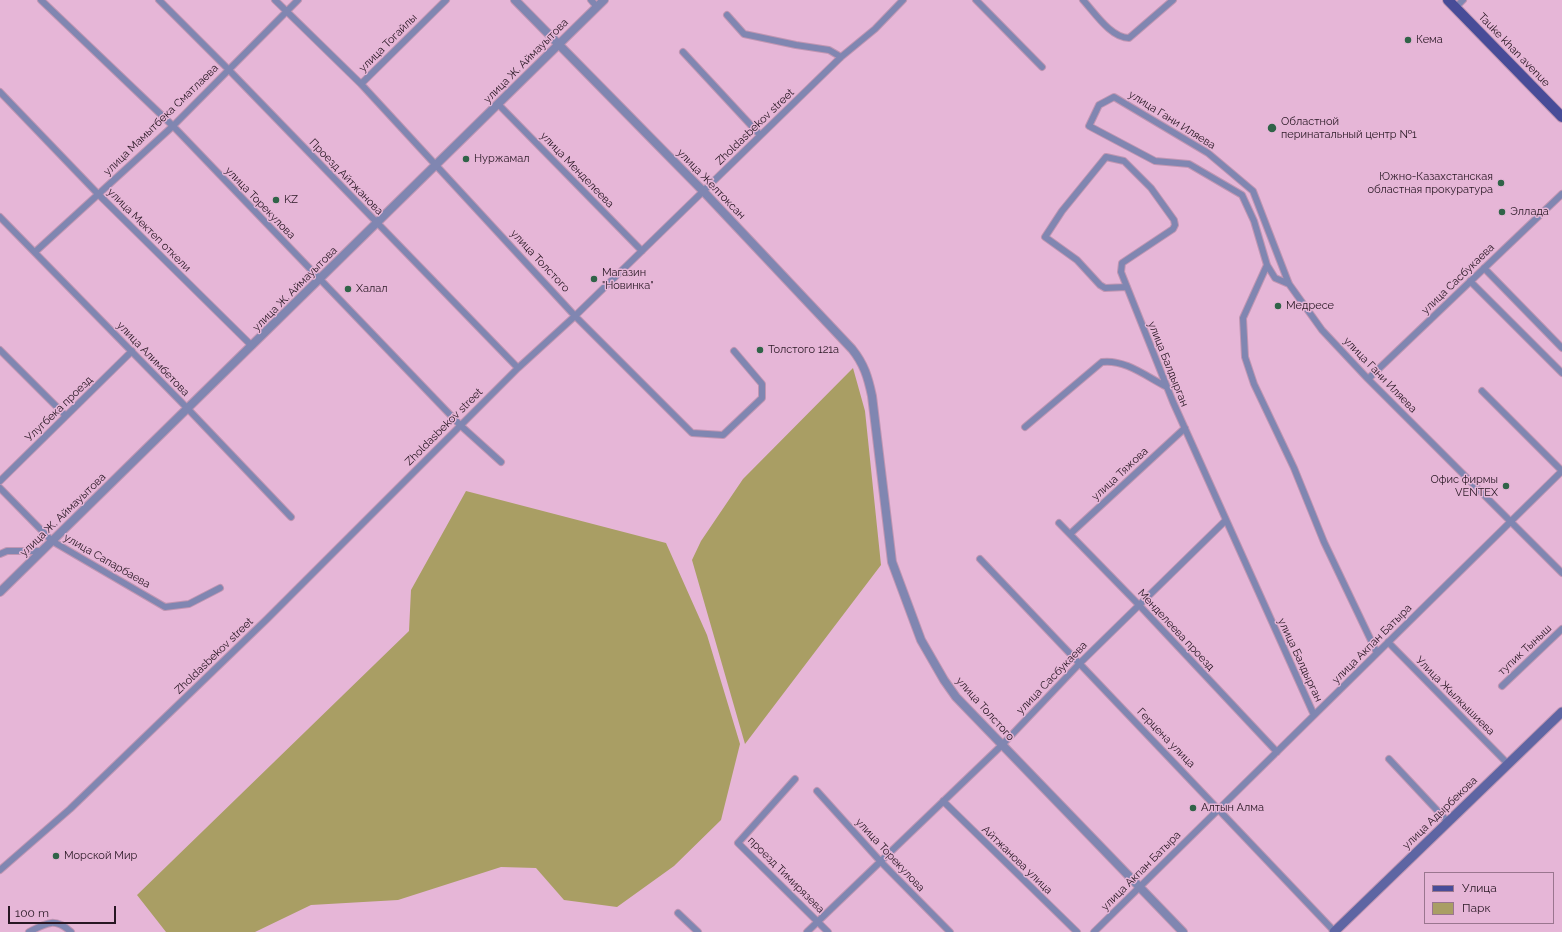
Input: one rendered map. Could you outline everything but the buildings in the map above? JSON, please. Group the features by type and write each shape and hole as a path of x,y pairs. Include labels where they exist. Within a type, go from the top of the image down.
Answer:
{"main road":[{"name":"Tauke khan avenue","path":"1448,0 1458,3 1562,108"},
{"name":"Tauke khan avenue","path":"1458,3 1562,117"},
{"name":"улица Адырбекова","path":"1335,932 1562,712"}],"street":[{"name":"улица Торекулова","path":"41,0 173,126 319,280 460,425 500,462"},
{"name":"Проезд Айтжанова","path":"159,0 228,69 518,368"},
{"name":"улица Толстого","path":"275,0 361,84 575,316 692,433 723,435 762,398 762,384 734,351"},
{"name":"улица Мамытбека Сматлаева","path":"35,252 173,126 298,0"},
{"name":"улица Тогайлы","path":"361,84 446,0"},
{"name":"улица Желтоксан","path":"515,0 703,191 852,349 863,363 868,375 872,396"},
{"path":"591,0 597,7"},
{"name":"улица Ж. Аймауытова","path":"0,592 604,0"},
{"name":"Zholdasbekov street","path":"0,870 93,787 273,613 518,368 575,316 760,135 903,0"},
{"path":"976,0 1042,67"},
{"path":"1083,0 1114,33 1122,38 1129,38 1173,0"},
{"path":"727,15 744,34 829,50 841,57"},
{"path":"683,52 760,135"},
{"name":"улица Мектеп откели","path":"0,92 98,194 252,346"},
{"name":"улица Гани Иляева","path":"1266,262 1254,221 1242,195 1189,164 1155,161 1089,126 1099,105 1114,97 1208,153 1253,191 1289,284 1322,330 1368,379 1562,573"},
{"name":"улица Менделеева","path":"498,104 642,251"},
{"name":"улица Балдырган","path":"1127,286 1105,288 1100,286 1077,260 1045,237 1062,211 1106,157 1124,161 1151,188 1174,220 1175,226 1173,229 1122,263 1121,272 1127,286 1167,387 1225,521 1314,715"},
{"name":"улица Сасбукаева","path":"1368,379 1562,194"},
{"name":"улица Алимбетова","path":"0,217 132,351 291,517"},
{"path":"1266,262 1275,278 1289,284"},
{"path":"1266,262 1243,318 1245,357 1254,384 1294,468 1324,542 1377,653"},
{"path":"1484,268 1562,348"},
{"path":"1470,281 1562,373"},
{"path":"0,350 66,416"},
{"name":"Улугбека проезд","path":"0,481 132,351"},
{"path":"1025,427 1102,362 1113,361 1124,365 1167,387"},
{"path":"1482,391 1562,471"},
{"name":"улица Толстого","path":"872,396 892,562 921,640 944,680 956,697 1184,932"},
{"name":"улица Тяжова","path":"1070,534 1185,428"},
{"name":"улица Акпан Батыра","path":"1094,932 1562,471"},
{"name":"улица Сапарбаева","path":"0,488 52,541 166,607 190,604 220,588"},
{"name":"улица Сасбукаева","path":"807,932 1002,745 1080,663 1225,521"},
{"name":"Менделеева проезд","path":"1059,523 1140,605 1276,752"},
{"path":"0,554 7,551 42,551"},
{"name":"Герцена улица","path":"980,559 1219,808 1335,932"},
{"name":"тупик Тыныш","path":"1502,686 1562,629"},
{"name":"Улица Жылкышиева","path":"1388,642 1508,764"},
{"path":"1389,759 1448,822"},
{"name":"проезд Тимирязева","path":"795,779 738,843 828,932"},
{"name":"улица Торекулова","path":"817,791 881,862 950,932"},
{"name":"Айтжанова улица","path":"944,802 1077,932"},
{"path":"678,913 698,932"},
{"path":"29,932 47,923 57,923 71,932"}],"green space":[{"path":"853,368 865,411 881,565 745,744 692,560 701,541 743,479"},
{"path":"466,491 666,543 707,635 740,744 721,820 674,866 617,907 564,900 536,868 501,867 398,900 311,905 255,932 166,932 137,895 409,631 411,590"}],"place":[{"name":"Кема","path":"1408,40"},
{"name":"Областной перинатальный центр №1","path":"1272,128"},
{"name":"Нуржамал","path":"466,159"},
{"name":"Южно-Казахстанская областная прокуратура","path":"1501,183"},
{"name":"KZ","path":"276,200"},
{"name":"Эллада","path":"1502,212"},
{"name":"Магазин \"Новинка\"","path":"594,279"},
{"name":"Халал","path":"348,289"},
{"name":"Медресе","path":"1278,306"},
{"name":"Толстого 121а","path":"760,350"},
{"name":"Офис фирмы VENTEX","path":"1506,486"},
{"name":"Алтын Алма","path":"1193,808"},
{"name":"Морской Мир","path":"56,856"}]}
